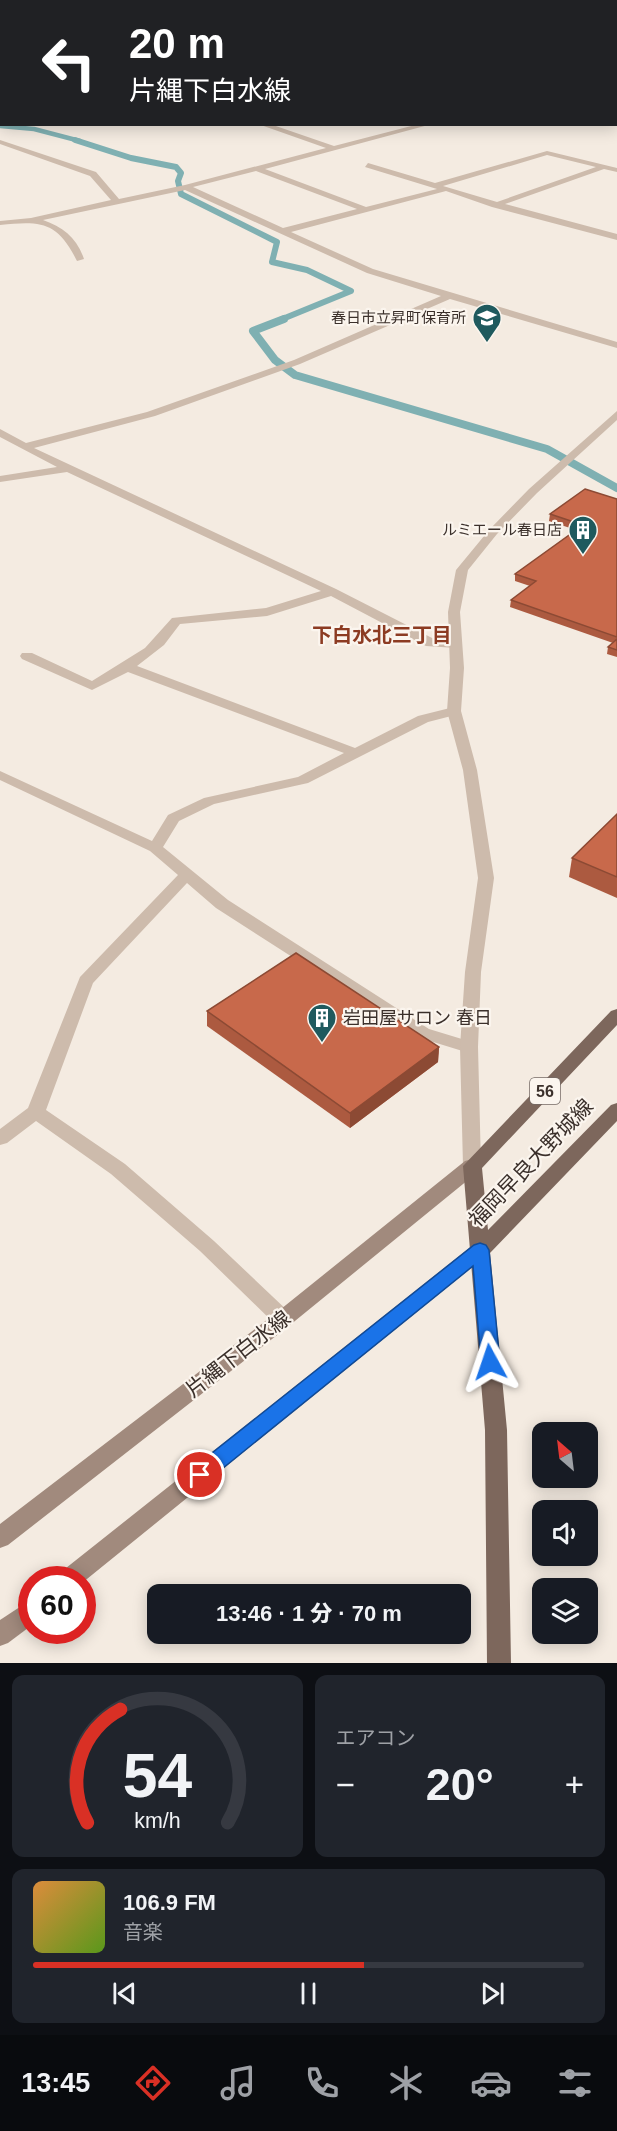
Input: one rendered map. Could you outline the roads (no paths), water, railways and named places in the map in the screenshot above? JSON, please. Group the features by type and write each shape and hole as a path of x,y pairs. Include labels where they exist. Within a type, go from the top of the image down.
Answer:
{"main road":[{"name":"56","path":"472,1166 617,1016"},
{"name":"福岡早良大野城線","path":"480,1250 617,1110"},
{"name":"福岡早良大野城線","path":"472,1166 496,1430 500,1663"},
{"name":"片縄下白水線","path":"0,1538 283,1319 472,1166"},
{"path":"86,1566 480,1250"},
{"path":"0,1635 18,1621"}],"street":[{"path":"267,126 335,149"},
{"path":"0,223 31,220 186,187 421,126"},
{"path":"0,142 93,174 116,201"},
{"path":"437,185 547,153 617,170"},
{"path":"368,165 495,205 617,237"},
{"path":"495,205 604,167"},
{"path":"258,169 366,210"},
{"path":"186,187 370,271 617,345"},
{"path":"283,231 446,189"},
{"path":"31,220 55,226 77,245 80,259"},
{"path":"24,447 152,414 297,362 449,296"},
{"path":"472,1166 469,1047 472,972 486,878 470,770 454,711 458,668 454,612 462,570 493,532 525,499 617,414"},
{"path":"0,432 24,447 332,592 431,643 456,644"},
{"path":"0,479 69,468"},
{"path":"27,656 93,686 128,667 166,640 177,621 267,612 332,592"},
{"path":"128,667 356,753"},
{"path":"155,848 173,818 200,806 303,780 423,719 454,711"},
{"path":"0,775 155,848 222,904 423,1033 469,1047"},
{"path":"0,1138 36,1112 86,981 187,874"},
{"path":"36,1112 118,1168 207,1246 283,1319"}],"waterway":[{"path":"0,126 34,129 80,141"},
{"path":"75,140 131,158 176,167 181,173 178,181 181,194 277,242 272,262 307,270 351,291 280,320"},
{"path":"284,319 253,331 275,360 295,375 547,449 617,488"}],"place":[{"name":"春日市立昇町保育所","path":"487,344"},
{"name":"ルミエール春日店","path":"583,556"},
{"name":"岩田屋サロン 春日","path":"322,1044"}],"district":[{"name":"下白水北三丁目","path":"382,635"}]}
